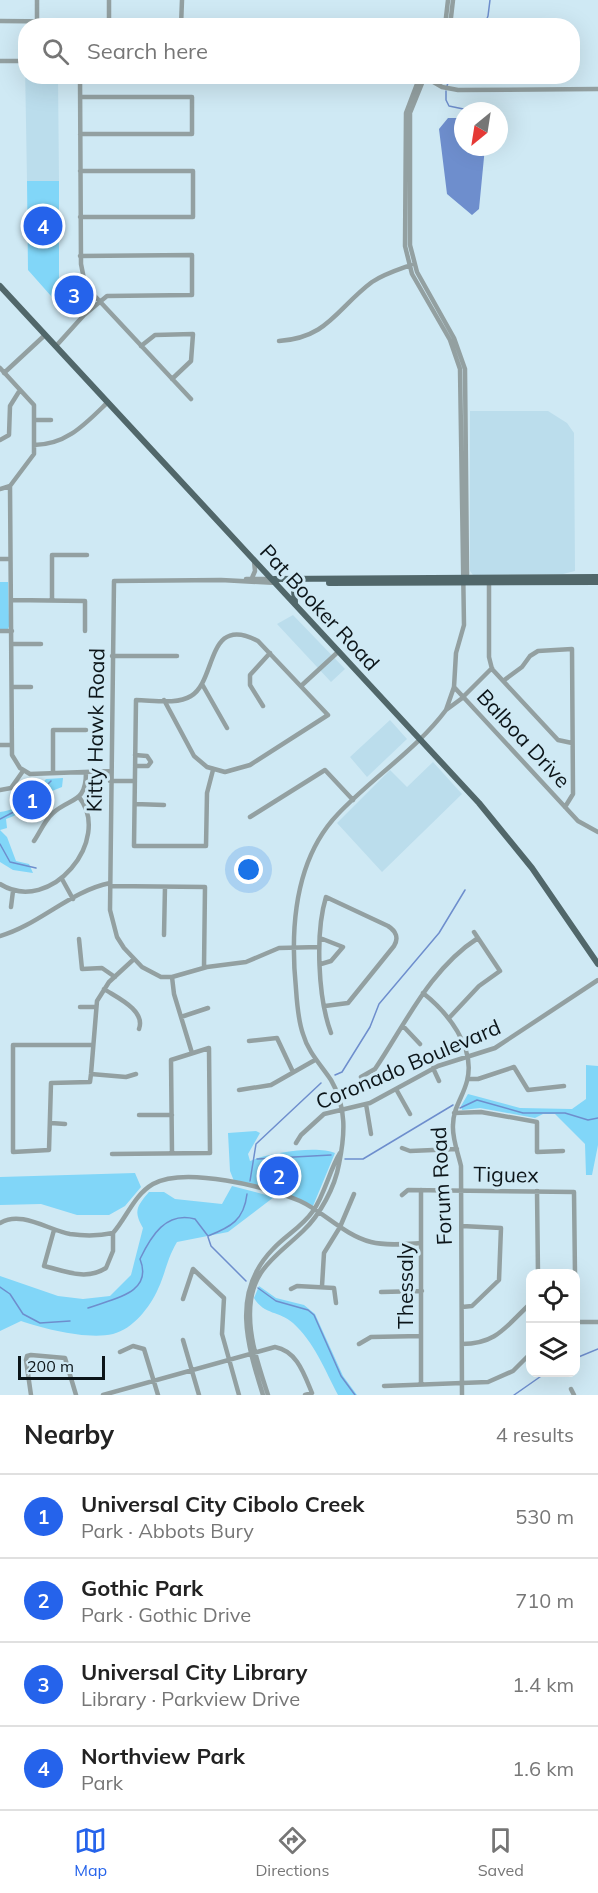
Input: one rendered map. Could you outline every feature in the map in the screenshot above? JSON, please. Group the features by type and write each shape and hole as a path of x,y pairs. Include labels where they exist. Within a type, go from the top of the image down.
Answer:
{"main road":[{"name":"Pat Booker Road","path":"0,286 254,558 505,833 598,964"},
{"name":"Kitty Hawk Road","path":"572,580 598,577"},
{"name":"Kitty Hawk Road","path":"275,581 572,580 598,582"},
{"name":"Kitty Hawk Road","path":"275,581 300,583 332,581"},
{"path":"295,603 294,590 300,583"}],"street":[{"path":"37,0 37,18"},
{"path":"109,0 109,18"},
{"path":"182,0 182,18"},
{"path":"446,18 448,0"},
{"path":"451,18 453,0"},
{"path":"0,21 18,22"},
{"path":"0,61 18,61"},
{"path":"80,84 80,256 86,283 99,301 191,399"},
{"path":"420,84 412,105 407,133 407,231 411,265 463,358 465,538 462,573 465,581 465,619 456,653 454,687 447,710"},
{"path":"436,84 458,90 598,89"},
{"path":"80,97 192,97 192,134 80,134"},
{"path":"80,171 193,171 193,217 80,217"},
{"path":"56,346 99,301 111,295 192,295 192,255 80,256"},
{"path":"279,341 317,332 370,283 385,274 411,265"},
{"path":"0,489 10,486 34,454 34,405 2,370 45,334"},
{"path":"141,346 155,335 193,334 191,361 172,379"},
{"path":"0,440 9,435 10,406 20,390"},
{"path":"34,445 48,444 67,438 108,402"},
{"path":"34,420 51,420"},
{"path":"10,486 14,760 23,771 30,774 111,771"},
{"path":"52,600 52,555 87,555"},
{"path":"252,578 256,567 254,558"},
{"path":"0,559 10,559"},
{"name":"Kitty Hawk Road","path":"241,580 252,578 275,581"},
{"name":"Kitty Hawk Road","path":"134,959 117,938 110,910 114,581 275,581"},
{"path":"489,581 489,657 492,668 558,740 572,743"},
{"path":"12,600 85,600 85,631"},
{"path":"0,631 12,630"},
{"path":"164,700 191,752 200,762 213,770 228,772 242,769 328,715 270,652 250,637 225,638 219,643 199,690 188,698 136,700 134,846 206,846 207,793 213,770"},
{"path":"12,644 41,644"},
{"path":"504,681 538,651 572,649 569,690 573,794 565,807"},
{"path":"301,686 339,651"},
{"path":"263,706 250,685 250,675 270,652"},
{"path":"112,656 177,656"},
{"path":"263,1395 245,1317 252,1279 267,1255 316,1211 341,1150 344,1129 343,1110 332,1082 315,1060 300,1024 293,948 294,916 304,875 330,824 492,668"},
{"path":"202,684 227,728"},
{"path":"12,687 31,687"},
{"name":"Balboa Drive","path":"454,687 583,826 598,832"},
{"path":"53,773 53,730 86,730"},
{"path":"0,745 12,745"},
{"path":"135,755 147,756 151,762 148,766 135,766"},
{"path":"250,818 325,770 353,800"},
{"path":"0,790 11,788 23,771"},
{"path":"34,841 50,816 79,798 85,787 86,772"},
{"path":"111,781 135,781"},
{"path":"0,884 13,891 40,891 62,879 70,870 86,839 86,810 79,798"},
{"path":"135,804 164,805"},
{"path":"62,879 73,899"},
{"path":"0,936 15,931 94,887 110,885 205,886 204,967"},
{"path":"164,934 165,887"},
{"path":"11,907 13,891"},
{"path":"331,1033 325,1006 320,947 326,897 388,926 397,936"},
{"path":"449,1017 479,986 500,971 474,932"},
{"path":"397,936 404,934"},
{"path":"325,1006 348,1003 394,946 397,936"},
{"path":"320,938 343,947 332,961 321,964"},
{"path":"362,1077 375,1069 423,993 449,962 478,938"},
{"path":"79,939 82,969 105,969 115,976"},
{"path":"93,1045 13,1045 13,1152 49,1150 51,1083 90,1082 93,1045 97,1036 96,1007 104,989 134,959 151,973 172,977 204,967 246,962 269,950 320,947"},
{"path":"172,977 174,994 192,1053"},
{"name":"Coronado Boulevard","path":"297,1143 301,1135 321,1116 366,1104 433,1068 495,1048 598,980"},
{"path":"104,989 136,1011 141,1021 139,1029"},
{"name":"Forum Road","path":"423,993 449,1017 459,1035 466,1058 468,1079 454,1113 452,1130 461,1166 462,1395"},
{"path":"80,1007 96,1007"},
{"path":"181,1017 208,1008"},
{"path":"403,1026 420,1044"},
{"path":"249,1041 277,1038 293,1072"},
{"path":"112,1154 172,1153 210,1152 209,1048 171,1060 172,1153"},
{"path":"239,1090 271,1085 315,1060"},
{"path":"468,1079 478,1080 514,1067 528,1090 564,1086"},
{"path":"433,1068 439,1080"},
{"path":"91,1074 126,1077 136,1074"},
{"path":"396,1089 410,1114"},
{"path":"366,1104 370,1134"},
{"path":"454,1113 481,1112 537,1122 537,1152 563,1151"},
{"path":"139,1115 172,1115"},
{"path":"51,1123 65,1124"},
{"path":"402,1148 410,1151 457,1149"},
{"path":"54,1230 44,1266 92,1275 105,1268 111,1260 113,1233 145,1190 154,1184 175,1177 210,1177 291,1199 373,1243 421,1243"},
{"name":"Tiguex","path":"402,1195 408,1190 574,1192 575,1269"},
{"name":"Thessaly","path":"421,1190 421,1383"},
{"path":"537,1191 538,1269"},
{"path":"322,1286 322,1259 340,1227 354,1194"},
{"path":"0,1222 21,1219 54,1230 87,1236 113,1233"},
{"path":"462,1226 501,1228 499,1280 472,1306 462,1307"},
{"path":"183,1299 193,1269 224,1298 222,1334 239,1395"},
{"path":"291,1289 297,1286 334,1288 336,1304"},
{"path":"381,1292 422,1291"},
{"path":"462,1344 487,1342 526,1308"},
{"path":"580,1321 598,1322"},
{"path":"359,1344 371,1337 422,1336"},
{"path":"183,1340 199,1395"},
{"path":"120,1352 133,1346 142,1347 147,1354 158,1395"},
{"path":"103,1395 275,1347 293,1356 312,1393 305,1395"},
{"path":"253,1353 268,1395"},
{"path":"31,1395 27,1356 65,1358 76,1395"},
{"path":"384,1386 462,1383 499,1378 513,1371 526,1359"},
{"path":"571,1389 574,1395"}],"shaded area":[{"path":"25,84 58,84 59,181 27,181"},
{"path":"448,118 454,118 454,156 484,156 479,209 472,215 447,194 439,129"},
{"path":"27,181 59,181 59,287 81,279 95,301 79,316 69,307 59,305 28,270"},
{"path":"470,411 548,411 567,423 574,433 575,571 563,574 473,575 470,571"},
{"path":"0,582 8,582 9,618 12,619 8,629 0,629"},
{"path":"293,615 345,669 331,682 277,624"},
{"path":"390,720 407,739 367,777 350,757"},
{"path":"433,762 462,794 382,872 337,823 390,770 407,787"},
{"path":"63,778 62,787 6,819 7,828 0,830 0,812 20,805 46,779"},
{"path":"0,830 7,837 16,861 29,864 33,873 13,870 0,862"},
{"path":"586,1065 598,1066 598,1145 592,1175 586,1175 585,1144 555,1114 543,1114 535,1118 480,1108 462,1110 461,1106 468,1094 520,1108 572,1109 586,1099"},
{"path":"256,1131 260,1133 248,1154 250,1161 292,1151 317,1150 335,1153 313,1206 234,1181 230,1171 228,1133"},
{"path":"135,1173 141,1187 125,1206 109,1215 77,1215 41,1204 0,1205 0,1177"},
{"path":"232,1186 274,1197 228,1232 177,1242 155,1296 146,1310 127,1327 113,1334 91,1336 54,1330 21,1321 0,1331 0,1276 58,1296 83,1299 110,1296 131,1275 143,1228 137,1213 149,1192 164,1192 175,1199 222,1204"},
{"path":"259,1286 276,1298 304,1305 315,1314 343,1376 357,1395 338,1395 307,1339 288,1319 262,1307 254,1298"}],"waterway":[{"path":"487,18 490,0"},
{"path":"446,91 446,100 449,106 454,107"},
{"path":"0,819 27,805 51,781"},
{"path":"0,844 10,862 36,868"},
{"path":"335,1075 342,1072 370,1027 379,1004 439,933 465,890"},
{"path":"250,1181 256,1144 321,1083"},
{"path":"460,1108 477,1100 523,1113 565,1113 588,1120 598,1118"},
{"path":"345,1159 363,1159 453,1105"},
{"path":"257,1159 331,1155"},
{"path":"88,1308 118,1298 136,1288 143,1271 140,1259 149,1242 161,1227 168,1222 185,1217 195,1219 208,1236 230,1226 235,1221 243,1210 247,1194"},
{"path":"208,1237 211,1246 246,1281"},
{"path":"0,1287 10,1294 23,1314 40,1323 70,1321"},
{"path":"258,1288 276,1301 308,1310 314,1315 341,1376 355,1395"},
{"path":"580,1356 598,1349"},
{"path":"514,1395 540,1377"}],"place":[{"name":"Northview Park","path":"43,226"},
{"name":"Universal City Library","path":"74,295"},
{"name":"Universal City Cibolo Creek","path":"32,800"},
{"name":"Gothic Park","path":"279,1176"}]}
